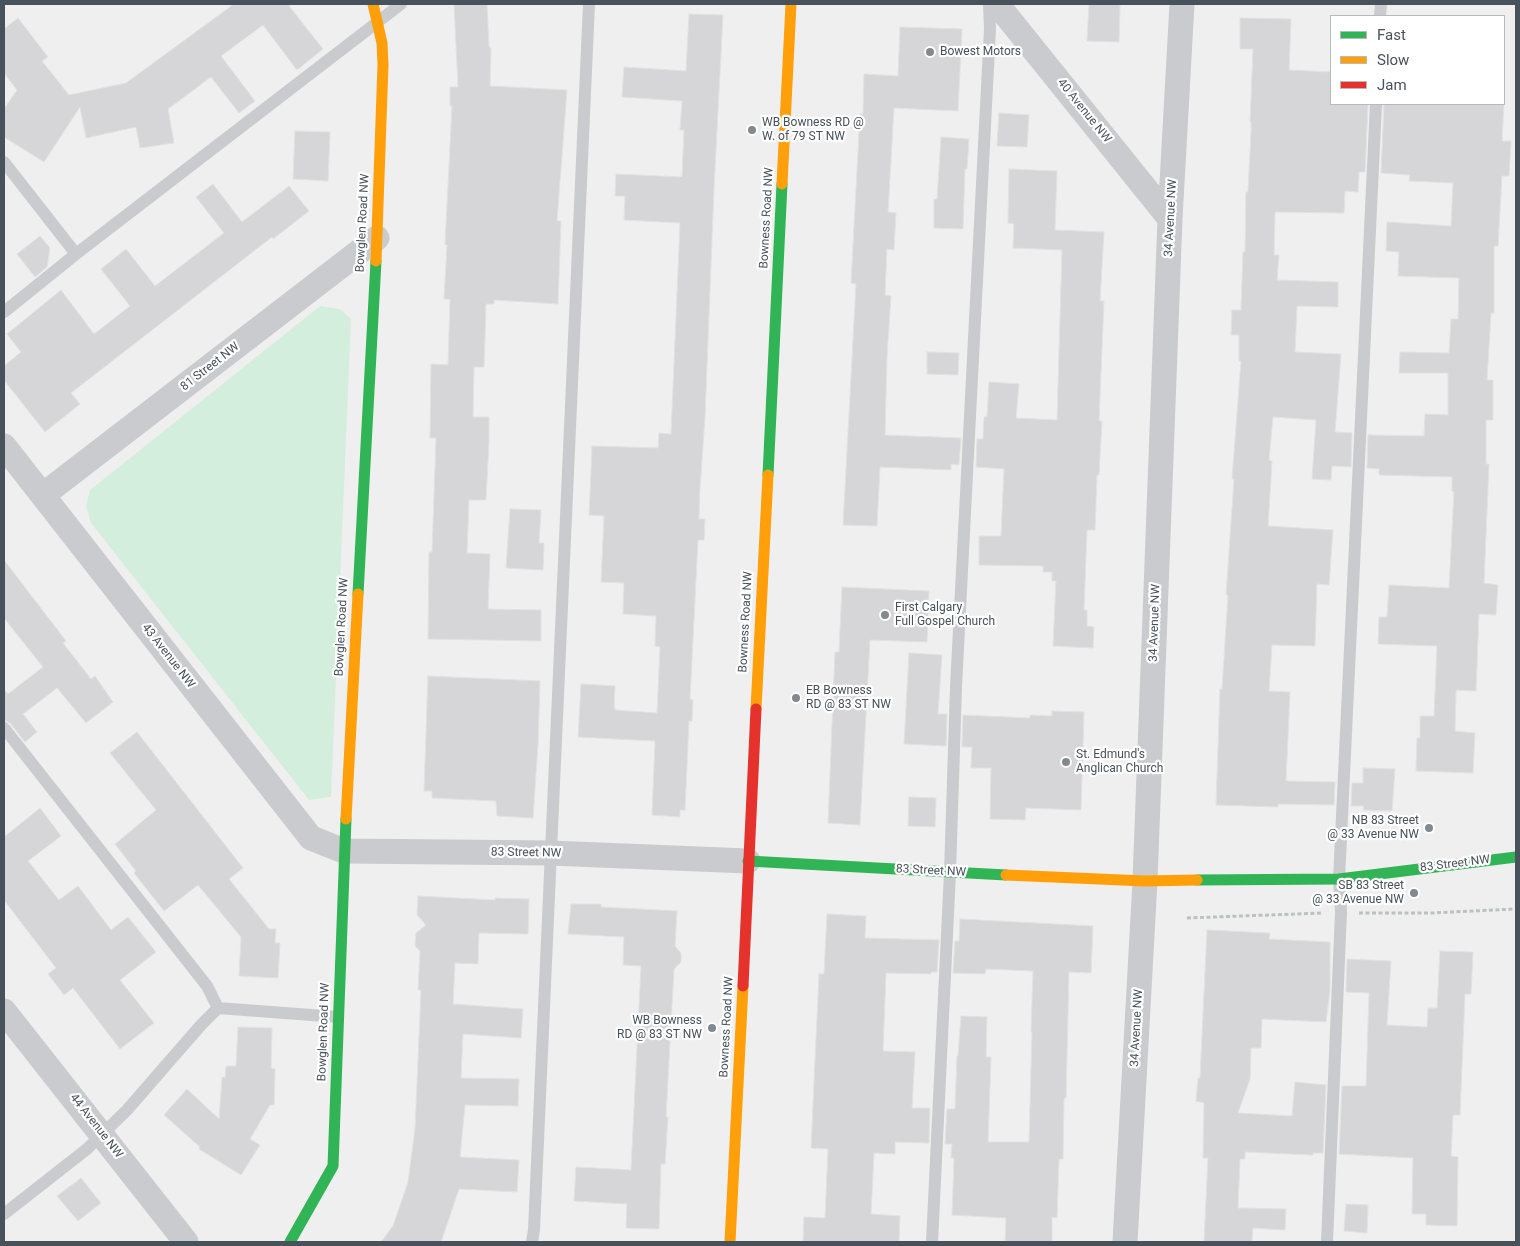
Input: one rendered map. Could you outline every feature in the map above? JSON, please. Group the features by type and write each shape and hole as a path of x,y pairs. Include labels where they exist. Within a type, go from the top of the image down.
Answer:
{"street":[{"name":"Bowglen Road NW","path":"290,1242 333,1166 344,851 376,238 383,65 382,43 372,4"},
{"name":"Bowness Road NW","path":"730,1242 791,4"},
{"name":"40 Avenue NW","path":"997,4 1170,219"},
{"name":"34 Avenue NW","path":"1125,1242 1145,881 1170,219 1182,4"},
{"name":"81 Street NW","path":"43,495 376,238"},
{"name":"43 Avenue NW","path":"4,446 311,838 344,851"},
{"name":"83 Street NW","path":"344,851 550,853 1145,881 1339,879 1516,856"},
{"name":"44 Avenue NW","path":"4,1011 186,1242"}],"lane":[{"path":"4,312 76,254 401,4"},
{"path":"532,1242 589,4"},
{"path":"932,1242 950,873 956,687 990,29 989,4"},
{"path":"1327,1242 1341,912 1339,879 1376,105"},
{"path":"4,162 76,254"},
{"path":"4,728 207,986 218,1008"},
{"path":"218,1008 338,1017"},
{"path":"4,1214 87,1149 127,1110 218,1008"}],"green space":[{"path":"320,306 340,309 351,319 331,797 309,800 91,523 86,506 90,490"}],"building":[{"path":"234,4 292,4 289,6 323,49 297,70 263,25 221,56 255,101 239,113 211,77 168,109 174,143 140,148 136,127 86,138 80,107 44,162 4,137 4,109 17,90 4,73 4,29 18,18 48,57 42,61 69,95 126,83"},
{"path":"454,4 487,4 489,46 491,49 490,86 567,90 557,221 561,221 558,304 494,300 494,304 486,304 484,367 474,367 473,417 489,417 489,441 486,500 469,500 467,553 490,554 488,609 541,610 541,641 428,639 429,552 432,552 436,438 430,438 431,364 448,365 450,299 444,299 452,106 450,106 450,87 458,87"},
{"path":"1089,4 1120,4 1119,42 1087,41"},
{"path":"689,14 723,15 705,417 700,488 699,519 705,519 704,540 698,540 690,699 693,700 692,721 689,721 685,810 680,810 680,817 652,815 655,741 578,737 581,684 615,686 615,710 657,713 660,647 655,646 656,616 623,614 624,583 601,582 604,516 589,515 592,446 658,448 659,433 671,434 680,223 624,220 625,196 615,196 616,174 682,177 684,130 680,130 682,101 622,97 624,67 686,71"},
{"path":"1240,18 1291,19 1289,70 1330,72 1330,105 1368,105 1365,172 1359,172 1358,192 1345,191 1344,213 1275,212 1274,255 1279,255 1277,280 1338,282 1338,307 1297,306 1295,352 1341,354 1335,432 1352,433 1351,467 1332,466 1331,480 1312,479 1316,420 1273,417 1269,460 1272,461 1268,526 1333,530 1329,585 1317,584 1315,646 1272,645 1269,691 1290,692 1286,781 1335,782 1334,805 1278,804 1278,807 1216,805 1220,689 1222,689 1234,479 1232,479 1241,361 1239,361 1239,335 1231,335 1232,310 1241,310 1243,252 1245,252 1246,192 1248,192 1251,131 1253,49 1240,49"},
{"path":"900,27 962,29 958,111 894,108 888,212 896,213 894,250 887,249 885,295 891,296 885,435 961,438 959,465 951,464 951,470 880,467 877,526 843,525 856,284 851,283 860,114 863,114 864,74 898,76"},
{"path":"1384,105 1504,105 1502,141 1511,141 1509,176 1502,176 1498,246 1494,246 1494,313 1491,313 1487,380 1493,380 1493,420 1486,420 1486,464 1489,464 1484,583 1498,585 1496,615 1479,614 1476,691 1456,690 1455,731 1475,733 1473,773 1416,771 1417,738 1420,738 1420,716 1434,716 1437,646 1378,644 1379,617 1387,617 1389,585 1449,588 1454,492 1452,491 1452,477 1379,475 1379,469 1367,468 1368,435 1424,436 1425,414 1448,415 1448,373 1399,373 1400,352 1449,353 1451,319 1458,319 1459,278 1398,276 1399,252 1386,251 1387,222 1451,226 1453,183 1409,181 1410,175 1381,173"},
{"path":"999,113 1029,115 1027,147 997,146"},
{"path":"295,131 330,132 328,181 293,179"},
{"path":"941,137 969,139 967,169 965,169 963,229 934,228 934,199 937,199"},
{"path":"1009,169 1057,171 1055,230 1104,232 1100,301 1104,301 1099,421 1102,421 1099,475 1097,475 1095,530 1087,530 1084,610 1087,610 1087,626 1094,627 1093,648 1053,646 1056,581 1052,581 1052,572 1043,572 1043,566 979,565 979,536 1001,536 1004,469 976,467 977,439 983,439 984,417 987,417 989,382 1019,384 1016,418 1057,420 1062,250 1013,248 1014,224 1008,223"},
{"path":"213,184 242,222 289,186 309,211 273,239 272,237 71,393 80,404 45,432 4,380 4,366 21,352 7,334 61,290 94,334 130,306 101,269 126,249 155,286 224,233 196,197"},
{"path":"40,236 50,248 47,267 35,277 17,254"},
{"path":"927,352 959,353 958,375 927,374"},
{"path":"510,509 541,510 539,543 544,543 543,570 506,568"},
{"path":"4,560 66,641 63,643 91,679 95,676 113,702 86,723 57,688 23,714 37,732 25,742 10,723 4,720 4,689 8,694 43,667 4,618"},
{"path":"842,587 929,591 927,642 870,640 860,825 828,823 835,652 839,652"},
{"path":"909,653 942,655 938,714 947,714 946,746 904,744"},
{"path":"428,676 540,681 533,818 497,816 496,801 432,798 432,791 424,791"},
{"path":"1052,711 1084,712 1081,810 1026,808 1025,820 990,819 991,768 971,768 972,747 962,747 963,715 1030,718 1030,715 1052,716"},
{"path":"137,732 243,868 229,879 269,929 276,929 275,943 280,943 278,978 239,976 241,937 198,885 164,911 134,873 136,871 115,844 156,810 110,753"},
{"path":"1363,768 1395,769 1392,811 1363,810 1364,806 1351,806 1352,783 1363,783"},
{"path":"909,797 936,798 935,827 908,826"},
{"path":"40,808 61,836 28,861 59,900 78,886 111,930 128,917 156,952 120,980 154,1023 120,1049 73,988 64,995 48,974 56,968 4,900 4,837"},
{"path":"418,896 495,900 495,898 529,899 528,934 479,933 478,964 455,963 453,1004 523,1009 521,1038 463,1034 461,1078 519,1079 518,1106 465,1105 460,1157 519,1160 517,1192 459,1189 441,1242 381,1242 393,1226 408,1182 415,1129 421,990 418,990 420,951 415,946 416,933 426,925 417,915"},
{"path":"571,904 601,904 601,907 677,911 675,946 681,953 681,962 674,969 666,1117 668,1117 665,1164 661,1164 659,1229 626,1228 627,1204 574,1201 576,1167 631,1170 641,966 623,965 624,937 568,934"},
{"path":"827,914 866,916 865,938 939,940 937,972 931,972 931,974 886,973 883,1051 915,1052 912,1108 930,1108 929,1143 895,1142 895,1154 874,1153 871,1214 900,1216 899,1242 803,1242 804,1217 825,1218 828,1149 811,1148 819,974 824,974"},
{"path":"960,919 1093,926 1091,973 1069,972 1063,1159 1059,1159 1057,1218 1052,1217 1052,1242 1005,1242 1006,1218 952,1215 954,1158 951,1158 952,1144 945,1144 947,1109 955,1109 961,1016 987,1017 986,1057 991,1057 988,1142 1029,1142 1032,1032 1033,971 986,969 985,974 953,973 955,941 959,941"},
{"path":"1207,930 1270,933 1269,939 1330,942 1330,991 1326,1022 1262,1019 1261,1048 1251,1048 1250,1079 1238,1113 1292,1116 1295,1082 1326,1085 1323,1153 1313,1153 1313,1155 1245,1152 1245,1159 1240,1159 1238,1208 1286,1209 1285,1230 1253,1228 1252,1242 1204,1242 1208,1158 1203,1158 1204,1103 1196,1101 1198,1078 1200,1078"},
{"path":"1440,951 1473,952 1471,994 1465,994 1460,1115 1453,1115 1451,1156 1458,1157 1457,1226 1426,1225 1426,1214 1412,1214 1413,1158 1339,1154 1342,1086 1366,1086 1369,993 1346,992 1347,959 1391,961 1387,1025 1427,1027 1428,1008 1437,1008"},
{"path":"238,1027 272,1028 271,1068 275,1069 274,1105 270,1105 250,1139 260,1145 241,1175 199,1149 200,1147 164,1115 187,1089 219,1119 222,1077 225,1078 226,1066 236,1066"},
{"path":"81,1178 101,1203 78,1221 57,1196"},
{"path":"1346,1204 1368,1205 1367,1233 1344,1231"}],"traffic: fast":[{"path":"768,475 782,184"},
{"path":"358,594 376,261"},
{"path":"290,1242 333,1166 346,819"},
{"path":"1197,880 1339,879 1516,857"},
{"path":"748,861 1006,875"}],"traffic: slow":[{"path":"373,4 382,43 383,65 376,261"},
{"path":"782,184 791,4"},
{"path":"756,709 768,475"},
{"path":"346,819 358,594"},
{"path":"1006,875 1145,881 1197,880"},
{"path":"730,1242 743,986"}],"traffic: jam":[{"path":"743,986 756,709"}],"place":[{"name":"Bowest Motors","path":"930,52"},
{"name":"WB Bowness RD @ W. of 79 ST NW","path":"752,130"},
{"name":"First Calgary Full Gospel Church","path":"885,615"},
{"name":"EB Bowness RD @ 83 ST NW","path":"796,698"},
{"name":"St. Edmund's Anglican Church","path":"1066,762"},
{"name":"NB 83 Street @ 33 Avenue NW","path":"1429,828"},
{"name":"SB 83 Street @ 33 Avenue NW","path":"1414,893"},
{"name":"WB Bowness RD @ 83 ST NW","path":"712,1028"}]}
